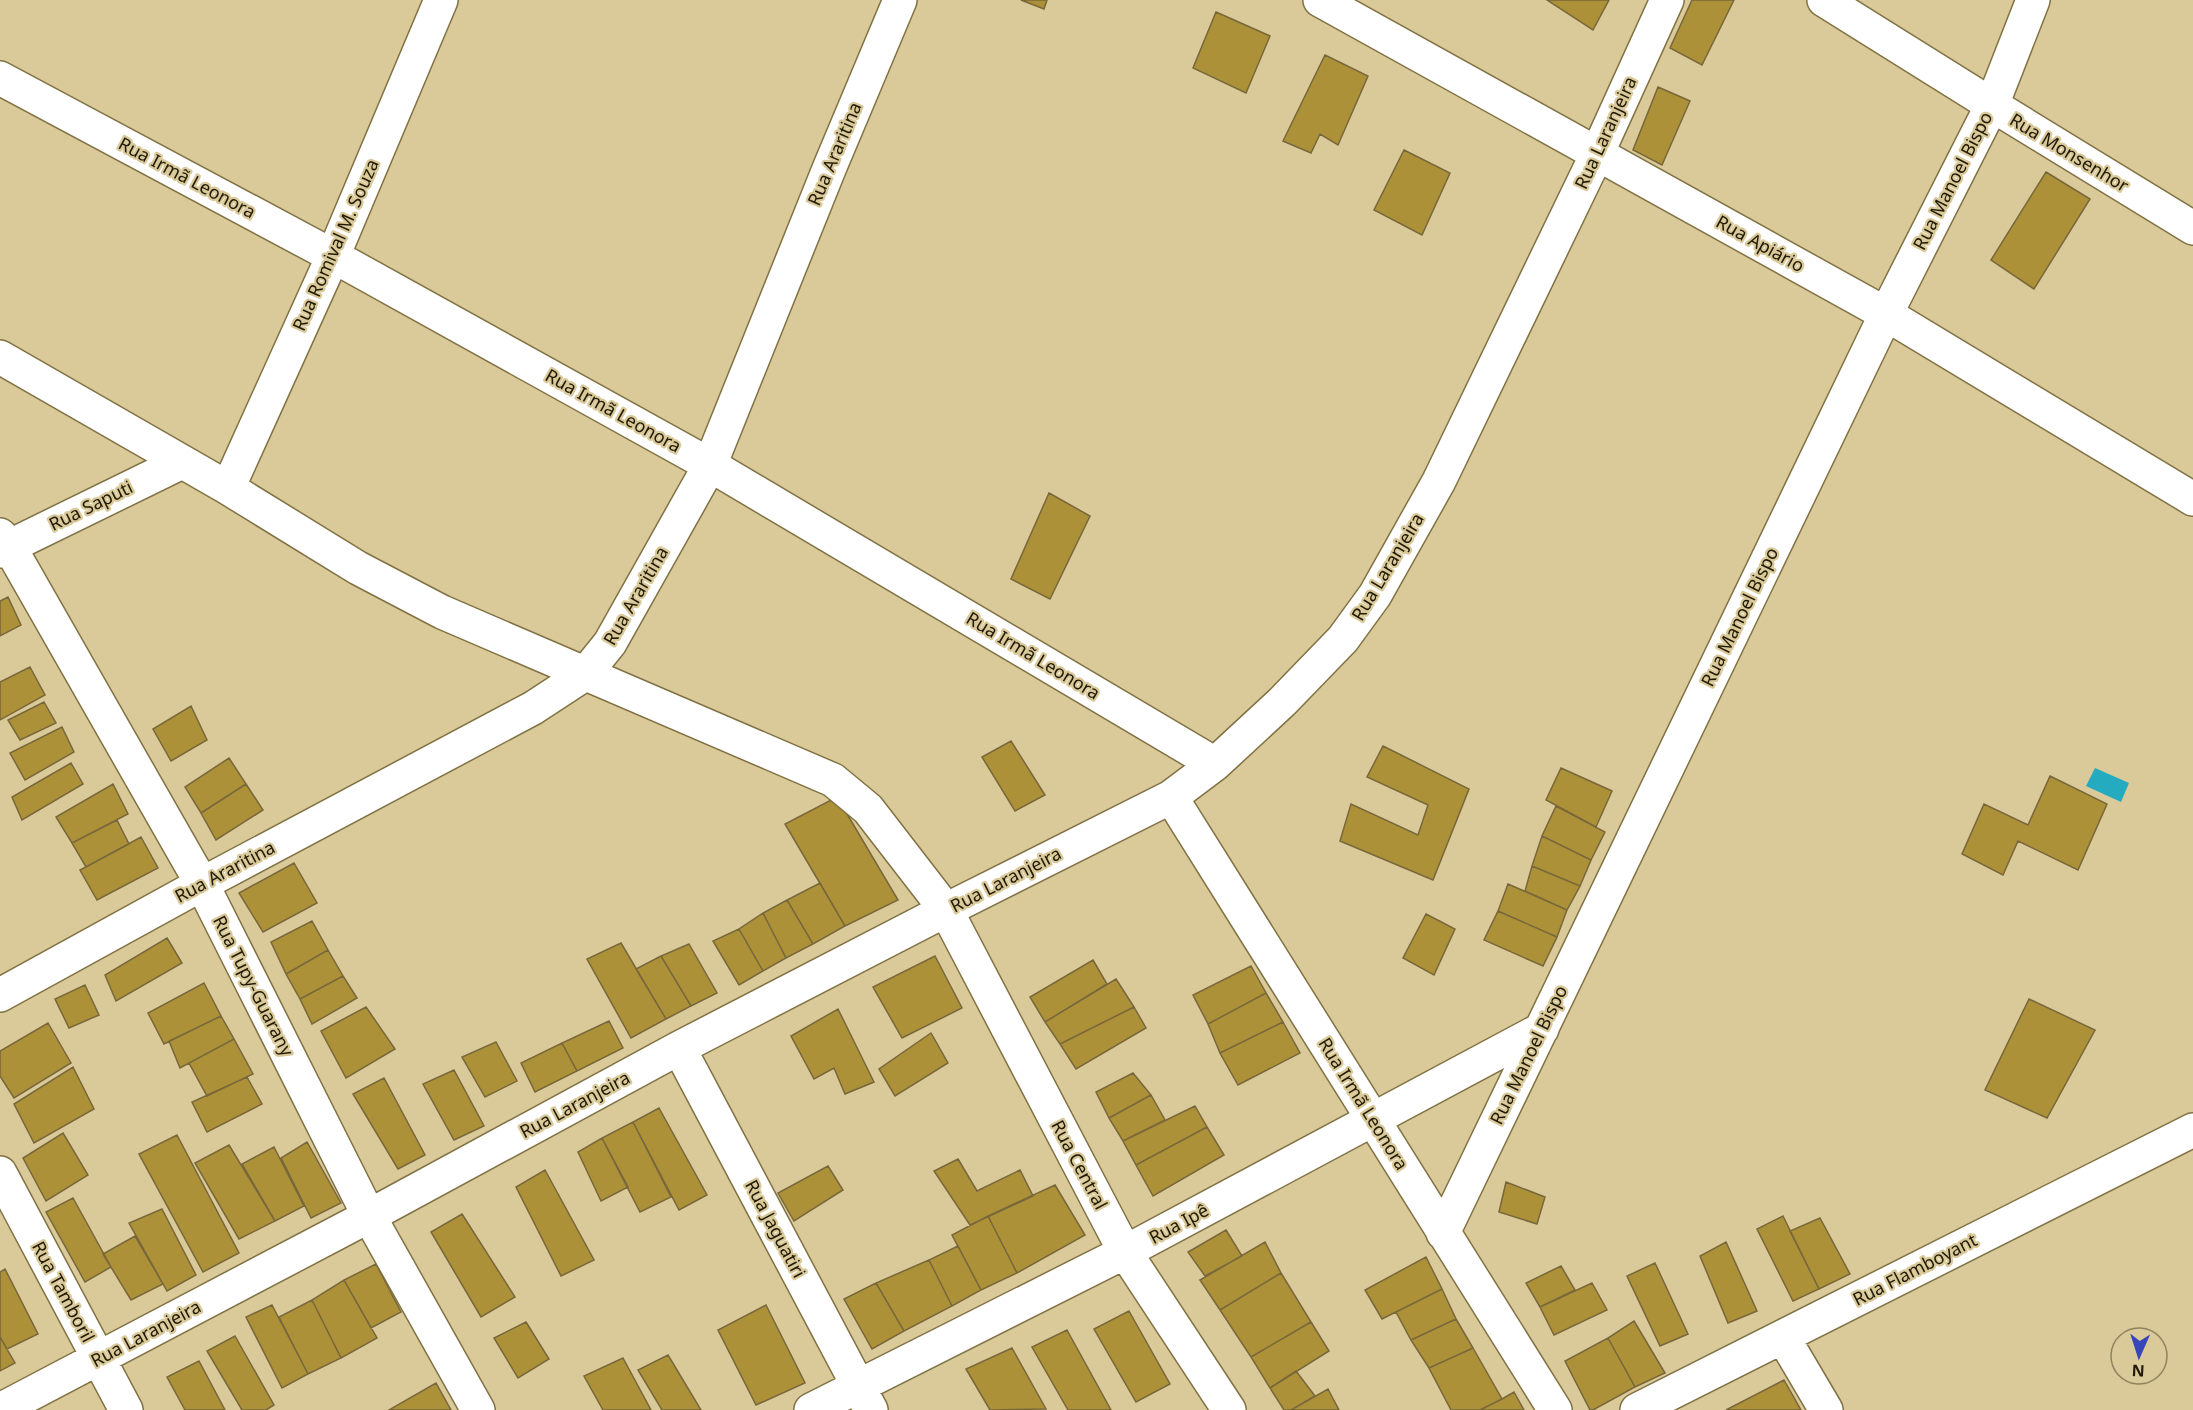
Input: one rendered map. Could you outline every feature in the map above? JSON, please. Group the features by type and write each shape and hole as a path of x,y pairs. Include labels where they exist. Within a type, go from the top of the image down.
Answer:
{"street":[{"name":"Rua Romival M. Souza","path":"228,488 333,256 441,0"},
{"name":"Rua Araritina","path":"0,995 202,884 533,708 585,674 610,644 710,465 829,169 900,0"},
{"name":"Rua Apiário","path":"1320,0 1887,314 2193,499"},
{"name":"Rua Laranjeira","path":"0,1410 369,1216 679,1048 946,910 1172,797 1215,764 1282,702 1342,639 1375,595 1439,481 1597,154 1667,0"},
{"name":"Rua Monsenhor","path":"1824,0 2193,228"},
{"name":"Rua Manoel Bispo","path":"1443,1233 1887,314 1992,105 2033,0"},
{"name":"Rua Irmã Leonora","path":"0,78 333,256 710,465 1215,764"},
{"name":"Rua Central","path":"0,357 228,488 389,585 442,612 833,780 868,809 946,910 1125,1252 1229,1410"},
{"name":"Rua Saputi","path":"3,544 182,462"},
{"name":"Rua Tupy-Guarany","path":"3,544 202,884 369,1216 478,1410"},
{"name":"Rua Irmã Leonora","path":"1172,797 1555,1410"},
{"name":"Rua Ipê","path":"811,1410 864,1398 1125,1252 1542,1029"},
{"name":"Rua Jaguatiri","path":"679,1048 864,1398"},
{"name":"Rua Flamboyant","path":"1637,1410 2193,1130"},
{"name":"Rua Tamboril","path":"0,1173 126,1410"},
{"path":"1783,1337 1826,1410"}],"water":[{"path":"2095,768 2129,783 2121,802 2086,786"}],"building":[{"path":"1021,0 1047,0 1044,9"},
{"path":"1547,0 1609,0 1593,30"},
{"path":"1692,0 1734,0 1702,65 1670,48"},
{"path":"1216,12 1270,36 1246,93 1193,68"},
{"path":"1325,55 1368,76 1338,145 1320,134 1311,153 1283,141"},
{"path":"1658,87 1690,101 1662,165 1633,150"},
{"path":"1404,150 1450,173 1422,235 1374,210"},
{"path":"2046,172 2090,199 2034,289 1991,260"},
{"path":"1049,493 1090,516 1050,599 1011,579"},
{"path":"8,597 21,625 0,636 0,601"},
{"path":"30,667 45,695 0,720 0,682"},
{"path":"44,702 56,723 20,740 8,720"},
{"path":"191,706 207,740 171,761 153,729"},
{"path":"62,727 74,752 25,780 10,753"},
{"path":"1011,741 1045,795 1015,811 982,757"},
{"path":"1383,746 1469,789 1433,880 1340,841 1351,804 1418,835 1428,805 1367,777"},
{"path":"229,758 246,784 201,813 185,787"},
{"path":"71,763 83,784 22,820 12,797"},
{"path":"1561,768 1612,791 1596,827 1546,800"},
{"path":"2050,776 2107,804 2078,870 2018,841 2003,875 1962,854 1984,804 2028,825"},
{"path":"113,784 128,814 72,843 56,817"},
{"path":"246,784 263,810 216,840 201,813"},
{"path":"837,797 898,900 845,926 785,824"},
{"path":"1556,806 1605,832 1591,860 1542,836"},
{"path":"117,820 129,844 86,867 72,843"},
{"path":"1542,836 1591,860 1580,886 1532,866"},
{"path":"141,837 158,868 97,900 80,870"},
{"path":"294,863 317,903 263,932 239,893"},
{"path":"1532,866 1580,886 1567,910 1525,891"},
{"path":"820,883 845,926 813,944 787,900"},
{"path":"1508,884 1567,910 1557,937 1498,911"},
{"path":"787,900 813,944 786,958 763,913"},
{"path":"1498,911 1557,937 1543,966 1484,940"},
{"path":"763,913 786,958 763,971 739,929"},
{"path":"1426,914 1455,929 1434,975 1403,958"},
{"path":"312,921 328,950 286,974 271,942"},
{"path":"739,929 763,971 739,985 713,941"},
{"path":"167,938 182,963 116,1001 105,975"},
{"path":"621,943 666,1019 631,1038 587,959"},
{"path":"689,944 717,993 691,1006 661,956"},
{"path":"328,950 343,976 300,999 286,974"},
{"path":"661,956 691,1006 666,1019 636,969"},
{"path":"935,956 962,1008 902,1038 873,987"},
{"path":"1093,960 1107,984 1045,1022 1030,997"},
{"path":"1251,966 1266,993 1208,1024 1193,995"},
{"path":"343,976 357,998 312,1024 300,999"},
{"path":"1116,979 1134,1007 1060,1044 1045,1022"},
{"path":"204,983 221,1016 164,1044 148,1013"},
{"path":"85,985 99,1015 69,1028 55,999"},
{"path":"1266,993 1283,1022 1220,1053 1208,1024"},
{"path":"2029,999 2095,1030 2047,1118 1985,1090"},
{"path":"366,1007 395,1049 346,1078 321,1031"},
{"path":"1134,1007 1146,1028 1076,1069 1060,1044"},
{"path":"838,1009 874,1082 845,1094 834,1068 814,1079 791,1036"},
{"path":"221,1016 234,1039 180,1068 169,1041"},
{"path":"609,1021 623,1048 577,1071 562,1043"},
{"path":"1283,1022 1300,1053 1238,1085 1220,1053"},
{"path":"48,1023 71,1063 14,1098 0,1076 0,1051"},
{"path":"931,1033 948,1063 895,1096 879,1069"},
{"path":"234,1039 253,1074 207,1096 189,1063"},
{"path":"496,1042 517,1081 485,1097 462,1057"},
{"path":"562,1043 577,1071 535,1092 521,1063"},
{"path":"73,1067 94,1109 34,1143 14,1104"},
{"path":"454,1070 484,1126 454,1140 423,1084"},
{"path":"1133,1073 1151,1095 1109,1118 1096,1092"},
{"path":"247,1077 262,1104 207,1132 192,1102"},
{"path":"384,1078 425,1155 398,1169 353,1094"},
{"path":"1151,1095 1165,1120 1123,1141 1109,1118"},
{"path":"1195,1106 1207,1127 1136,1165 1123,1141"},
{"path":"659,1108 707,1195 679,1210 633,1122"},
{"path":"633,1122 671,1197 640,1212 602,1138"},
{"path":"1207,1127 1224,1155 1153,1196 1136,1165"},
{"path":"63,1133 88,1175 46,1201 23,1158"},
{"path":"177,1135 239,1253 203,1272 139,1154"},
{"path":"602,1138 628,1187 601,1201 578,1152"},
{"path":"307,1142 341,1203 311,1218 281,1158"},
{"path":"229,1145 275,1221 239,1239 195,1163"},
{"path":"274,1147 304,1206 275,1221 242,1164"},
{"path":"958,1159 977,1191 1020,1170 1033,1196 970,1225 934,1171"},
{"path":"828,1166 843,1190 794,1221 778,1193"},
{"path":"545,1170 594,1260 561,1276 516,1187"},
{"path":"1506,1182 1545,1197 1537,1224 1499,1212"},
{"path":"1055,1185 1085,1235 1017,1273 988,1216"},
{"path":"73,1198 111,1267 85,1282 46,1212"},
{"path":"162,1209 196,1275 167,1291 129,1223"},
{"path":"462,1214 515,1297 481,1317 431,1232"},
{"path":"988,1216 1017,1273 981,1290 952,1235"},
{"path":"1783,1216 1819,1289 1793,1301 1757,1229"},
{"path":"1820,1218 1850,1274 1819,1289 1790,1231"},
{"path":"1226,1230 1242,1256 1205,1276 1188,1252"},
{"path":"135,1236 163,1284 131,1300 103,1254"},
{"path":"1265,1242 1281,1273 1220,1310 1200,1280"},
{"path":"1726,1242 1757,1311 1728,1323 1700,1256"},
{"path":"958,1246 981,1290 952,1306 929,1260"},
{"path":"1426,1257 1442,1289 1382,1319 1365,1290"},
{"path":"929,1260 952,1306 904,1331 876,1283"},
{"path":"1655,1263 1688,1334 1660,1346 1627,1276"},
{"path":"376,1264 401,1312 371,1328 344,1280"},
{"path":"1561,1266 1575,1290 1540,1307 1526,1283"},
{"path":"5,1269 38,1334 7,1349 0,1337 0,1272"},
{"path":"1281,1273 1311,1322 1251,1357 1220,1310"},
{"path":"344,1280 377,1338 341,1358 312,1300"},
{"path":"876,1283 904,1331 872,1349 844,1299"},
{"path":"1592,1283 1607,1310 1554,1335 1540,1307"},
{"path":"1442,1289 1456,1319 1411,1340 1396,1312"},
{"path":"312,1300 341,1358 308,1374 279,1317"},
{"path":"272,1305 308,1374 282,1388 246,1317"},
{"path":"766,1305 805,1383 756,1405 718,1330"},
{"path":"1129,1311 1170,1384 1136,1402 1094,1329"},
{"path":"1456,1319 1473,1348 1429,1368 1411,1340"},
{"path":"1634,1321 1665,1373 1635,1387 1608,1338"},
{"path":"526,1322 549,1359 518,1378 494,1338"},
{"path":"1311,1322 1329,1351 1270,1388 1251,1357"},
{"path":"1067,1330 1111,1410 1068,1410 1032,1347"},
{"path":"235,1336 274,1405 266,1410 242,1410 207,1351"},
{"path":"0,1337 15,1363 0,1371"},
{"path":"1608,1338 1635,1387 1590,1410 1565,1361"},
{"path":"1012,1348 1046,1409 990,1410 966,1369"},
{"path":"1473,1348 1502,1399 1480,1410 1451,1410 1429,1368"},
{"path":"668,1355 701,1410 662,1410 638,1370"},
{"path":"623,1358 651,1410 603,1410 584,1376"},
{"path":"199,1361 225,1410 185,1410 167,1377"},
{"path":"1296,1371 1315,1396 1291,1410 1284,1410 1270,1388"},
{"path":"1784,1380 1801,1410 1726,1410"},
{"path":"436,1383 451,1410 389,1410"},
{"path":"1328,1389 1339,1410 1291,1410"},
{"path":"1514,1392 1524,1410 1480,1410 1502,1399"}]}
